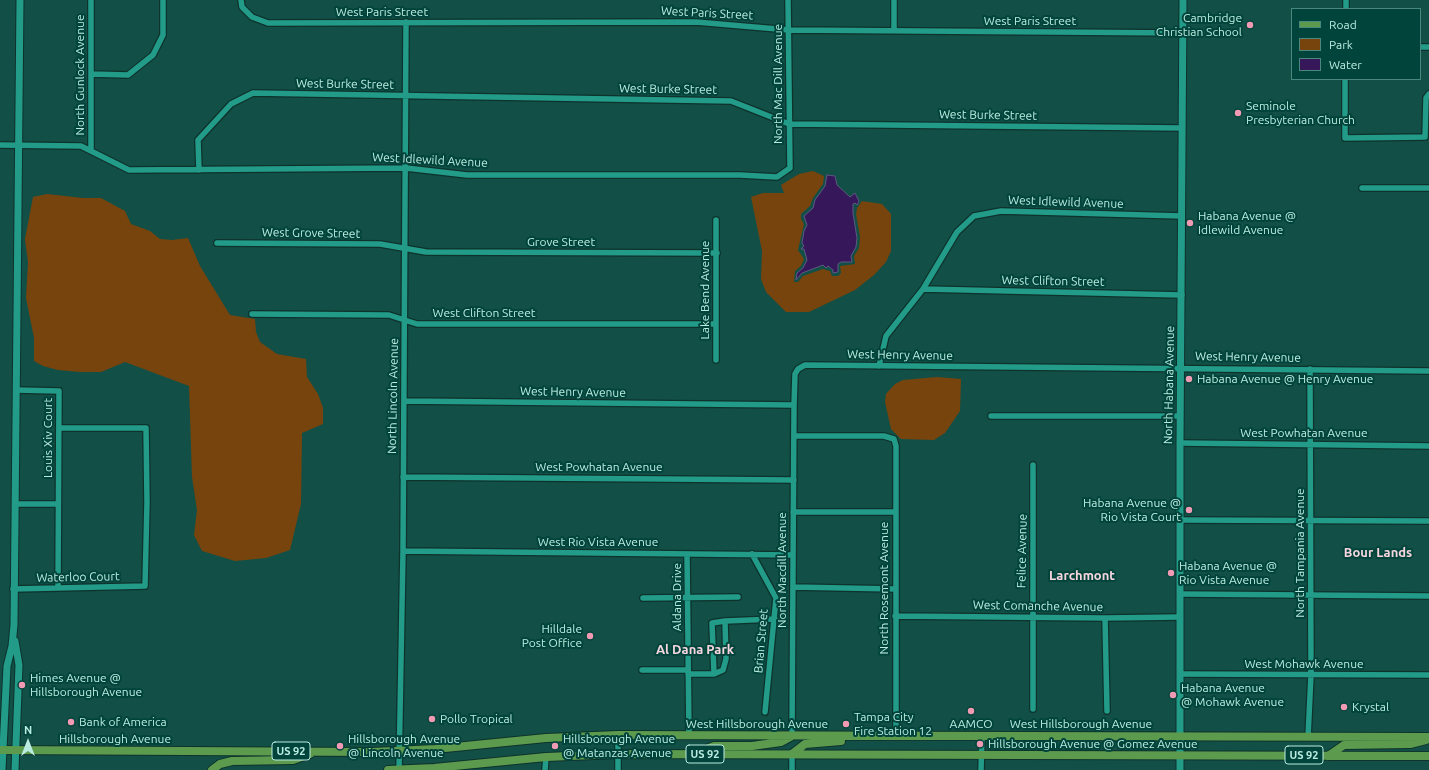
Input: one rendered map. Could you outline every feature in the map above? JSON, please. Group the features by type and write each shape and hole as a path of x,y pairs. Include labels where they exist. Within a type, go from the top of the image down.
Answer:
{"main road":[{"name":"West Hillsborough Avenue","path":"182,751 316,752 401,750 546,738 618,735 1429,738"},
{"path":"695,754 714,746 752,746 781,742 792,735"},
{"path":"792,754 806,744 834,741 890,741 896,736"},
{"path":"1328,756 1344,745 1410,744 1429,738"},
{"name":"Hillsborough Avenue","path":"1,750 182,751"},
{"path":"212,770 220,764 232,761 293,760 316,752"},
{"name":"US 92","path":"388,770 471,767 546,757 618,754 1429,756"}],"street":[{"path":"2,770 1,750 7,666 13,635 16,504 20,0"},
{"name":"North Gunlock Avenue","path":"91,0 91,151"},
{"path":"91,74 128,75 153,55 163,35 163,0"},
{"name":"West Paris Street","path":"241,0 242,6 252,18 268,23 696,22 789,30 1183,33"},
{"name":"North Mac Dill Avenue","path":"788,0 790,168"},
{"path":"894,0 894,31"},
{"name":"North Habana Avenue","path":"1180,770 1180,368 1182,295 1183,0"},
{"name":"North Lincoln Avenue","path":"399,770 401,750 403,551 406,22"},
{"path":"1345,80 1345,138 1425,137 1426,98 1429,94"},
{"name":"West Burke Street","path":"199,170 198,140 231,104 253,93 731,101 789,124 1182,128"},
{"name":"West Idlewild Avenue","path":"0,145 81,146 129,170 406,168 467,175 740,175 777,177 790,168"},
{"path":"1362,188 1429,188"},
{"name":"West Idlewild Avenue","path":"879,366 886,336 924,289 957,232 974,216 1001,211 1182,216"},
{"name":"Lake Bend Avenue","path":"716,220 716,360"},
{"name":"West Grove Street","path":"217,243 380,244 405,248"},
{"name":"Grove Street","path":"405,248 426,252 717,253"},
{"name":"West Clifton Street","path":"924,289 1182,295"},
{"name":"West Clifton Street","path":"252,314 389,316 417,324 716,324"},
{"name":"West Henry Avenue","path":"404,401 794,405 795,374 798,369 805,365 1429,371"},
{"name":"North Tampania Avenue","path":"1308,737 1311,675 1310,369"},
{"name":"Louis Xiv Court","path":"16,390 59,391 58,588"},
{"name":"North Macdill Avenue","path":"792,735 794,405"},
{"path":"991,416 1180,416"},
{"name":"Waterloo Court","path":"13,589 145,586 147,502 146,428 60,428"},
{"name":"North Rosemont Avenue","path":"794,436 884,436 894,439 896,446 896,736"},
{"name":"West Powhatan Avenue","path":"1180,444 1429,446"},
{"name":"Felice Avenue","path":"1033,466 1033,709"},
{"name":"West Powhatan Avenue","path":"403,477 794,480"},
{"path":"16,504 58,504"},
{"path":"793,512 895,512"},
{"path":"1180,520 1429,521"},
{"name":"West Rio Vista Avenue","path":"403,551 793,555"},
{"name":"Aldana Drive","path":"687,554 689,735"},
{"name":"Brian Street","path":"752,554 776,598 765,712"},
{"path":"793,587 895,589"},
{"path":"1180,594 1429,596"},
{"path":"643,598 738,597"},
{"name":"West Comanche Avenue","path":"895,616 1106,618 1180,617"},
{"path":"1106,618 1106,711"},
{"path":"714,674 712,623 775,619"},
{"path":"642,670 714,674 723,670 726,659 725,621"},
{"path":"13,635 19,665 15,770"},
{"name":"West Mohawk Avenue","path":"1180,674 1429,675"},
{"path":"618,735 618,770"},
{"path":"981,770 982,736"},
{"path":"792,754 792,770"},
{"path":"545,770 546,757"}],"green space":[{"path":"813,171 824,176 823,184 813,198 810,206 801,214 801,219 804,224 798,250 804,259 801,266 795,271 794,282 798,282 803,276 823,269 830,271 832,276 838,276 841,273 840,266 855,264 854,256 859,248 860,237 856,214 857,208 862,201 882,204 891,214 891,251 886,262 874,275 855,290 809,312 786,312 766,292 761,279 762,251 751,197 763,193 784,193 781,185 799,174"},
{"path":"47,194 83,198 101,198 125,211 131,224 150,231 160,239 172,240 188,238 200,266 230,315 255,319 256,332 260,342 277,354 306,359 307,377 318,394 323,408 323,424 302,433 301,504 290,550 266,558 235,561 202,551 194,535 197,510 192,477 189,386 125,362 101,372 80,372 58,370 43,366 34,361 34,338 26,298 28,262 25,239 33,197"},
{"path":"937,377 961,379 960,411 945,433 934,440 901,439 891,429 885,402 886,394 895,384 903,380"}],"water":[{"path":"827,175 835,176 837,185 850,197 855,193 859,201 857,205 855,203 853,204 857,238 856,247 851,256 852,262 841,262 838,264 838,272 833,273 833,270 828,266 826,268 823,265 802,273 796,280 797,273 803,268 807,260 804,249 801,249 804,246 802,243 804,231 807,225 804,216 813,208 815,200 825,186"}],"place":[{"name":"Cambridge Christian School","path":"1250,25"},
{"name":"Seminole Presbyterian Church","path":"1238,113"},
{"name":"Habana Avenue @ Idlewild Avenue","path":"1190,223"},
{"name":"Habana Avenue @ Henry Avenue","path":"1189,379"},
{"name":"Habana Avenue @ Rio Vista Court","path":"1189,510"},
{"name":"Habana Avenue @ Rio Vista Avenue","path":"1171,573"},
{"name":"Hilldale Post Office","path":"590,636"},
{"name":"Himes Avenue @ Hillsborough Avenue","path":"22,685"},
{"name":"Habana Avenue @ Mohawk Avenue","path":"1173,695"},
{"name":"Krystal","path":"1344,707"},
{"name":"AAMCO","path":"971,711"},
{"name":"Pollo Tropical","path":"432,719"},
{"name":"Bank of America","path":"71,722"},
{"name":"Tampa City Fire Station 12","path":"846,724"},
{"name":"Hillsborough Avenue @ Gomez Avenue","path":"980,744"},
{"name":"Hillsborough Avenue @ Lincoln Avenue","path":"340,746"},
{"name":"Hillsborough Avenue @ Matanzas Avenue","path":"555,746"}],"district":[{"name":"Bour Lands","path":"1378,553"},
{"name":"Larchmont","path":"1082,576"},
{"name":"Al Dana Park","path":"695,650"}]}
